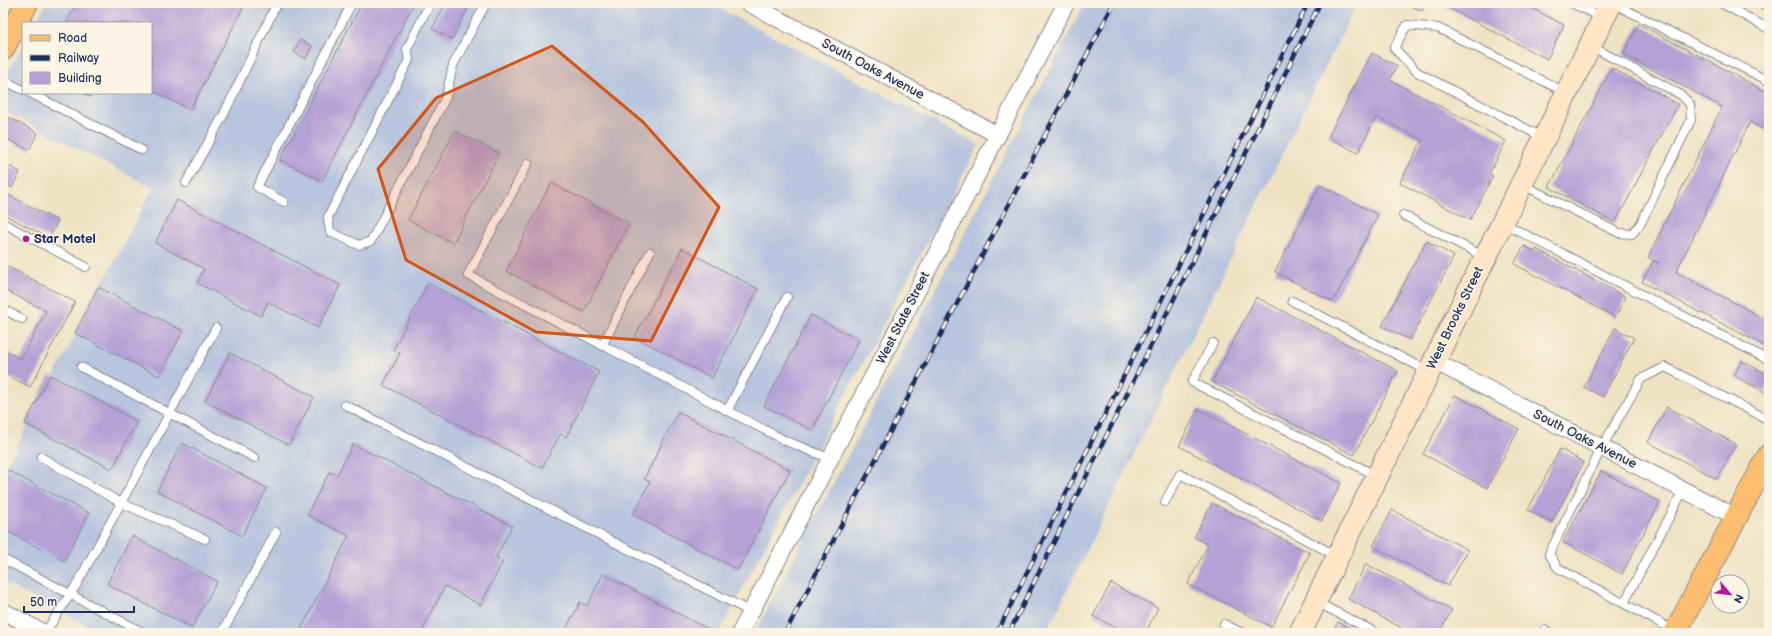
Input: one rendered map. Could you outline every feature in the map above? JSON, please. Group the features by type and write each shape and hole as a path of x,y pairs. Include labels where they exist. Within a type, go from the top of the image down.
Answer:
{"main road":[{"path":"3,49 27,3"},
{"path":"1676,632 1769,455"}],"street":[{"name":"South Oaks Avenue","path":"748,3 998,135"},
{"name":"West State Street","path":"740,633 1066,3"},
{"name":"West Brooks Street","path":"1300,633 1609,8"},
{"name":"South Oaks Avenue","path":"1432,366 1602,447 1736,517"},
{"path":"3,611 45,633"}],"lane":[{"path":"186,183 224,114 276,3"},
{"path":"284,202 257,187 352,3"},
{"path":"430,3 407,49 409,60 328,217 330,232 359,245 371,241 446,97 453,65 486,3"},
{"path":"1571,3 1609,8 1769,81"},
{"path":"1721,3 1769,29"},
{"path":"1544,138 1417,72 1394,48 1407,25 1438,28 1567,93"},
{"path":"1521,185 1619,233 1632,234 1641,223 1691,120 1690,104 1682,95 1590,46"},
{"path":"3,80 22,90"},
{"path":"32,94 142,150"},
{"path":"528,163 468,275 786,441 831,459"},
{"path":"1403,215 1485,257"},
{"path":"1503,222 1769,360"},
{"path":"3,223 86,267"},
{"path":"602,346 650,252"},
{"path":"727,411 787,297"},
{"path":"1292,302 1432,366"},
{"path":"3,309 22,319"},
{"path":"45,633 71,594 122,503 216,328"},
{"path":"1213,343 1192,382 1377,476"},
{"path":"81,367 255,458"},
{"path":"1676,632 1558,568 1549,554 1602,447 1641,379 1665,367 1769,420"},
{"path":"345,405 751,612"},
{"path":"41,458 122,503 205,539"},
{"path":"1165,502 1180,474 1338,556"},
{"path":"1624,603 1684,490"},
{"path":"222,633 276,532"},
{"path":"3,559 144,633"},
{"path":"1316,602 1377,633"},
{"path":"1224,624 1242,633"}],"highlighted area":[{"path":"552,46 643,122 719,207 651,341 536,332 406,260 378,169 436,98"}],"shaded area":[{"path":"46,3 709,3 979,145 719,633 101,633 3,582 3,472 153,188 3,110 3,81 22,47 22,94 152,94 152,22 36,22"},
{"path":"1085,3 1357,3 1046,633 755,633"}],"building":[{"path":"77,3 234,3 243,8 190,110 152,91 152,22 67,22"},
{"path":"362,3 414,3 322,181 280,160"},
{"path":"446,3 471,3 452,39 432,29"},
{"path":"1406,3 1426,3 1422,11"},
{"path":"1439,3 1522,3 1564,25 1547,59"},
{"path":"1751,3 1769,3 1769,12"},
{"path":"1639,24 1769,93 1769,132 1750,122 1676,272 1769,321 1769,348 1642,282 1653,261 1659,263 1648,257 1722,107 1623,54"},
{"path":"300,40 312,46 306,59 294,52"},
{"path":"1372,53 1397,66 1390,80 1506,141 1489,174 1493,176 1470,220 1400,183 1422,140 1376,117 1358,153 1328,137"},
{"path":"1612,68 1678,104 1615,223 1549,187"},
{"path":"85,94 92,94 90,97"},
{"path":"8,117 38,133 29,150 3,137 3,127"},
{"path":"455,131 499,153 453,243 408,220"},
{"path":"3,163 20,172 12,188 3,183"},
{"path":"551,183 629,223 584,312 506,271"},
{"path":"1320,185 1378,215 1333,302 1275,272"},
{"path":"3,192 58,221 49,238 3,214"},
{"path":"177,200 340,285 318,328 268,302 261,316 197,283 204,269 155,243"},
{"path":"1426,241 1454,256 1410,340 1382,326"},
{"path":"1524,246 1535,252 1536,249 1626,297 1615,317 1514,264"},
{"path":"682,248 758,289 712,378 635,337"},
{"path":"3,264 75,302 30,387 3,373 3,350 21,359 46,311 3,289"},
{"path":"428,283 599,372 566,437 560,434 542,468 383,385 400,353 393,350"},
{"path":"98,287 183,331 159,376 75,333"},
{"path":"1256,297 1398,371 1354,455 1212,382"},
{"path":"811,315 859,340 812,430 764,406"},
{"path":"1615,328 1634,338 1603,397 1584,387"},
{"path":"230,353 314,397 289,445 205,401"},
{"path":"1742,361 1769,375 1769,384 1765,392 1734,376"},
{"path":"50,375 137,421 112,469 25,424"},
{"path":"1455,395 1519,429 1487,488 1423,454"},
{"path":"1667,407 1736,444 1717,479 1648,442"},
{"path":"1198,409 1341,483 1322,521 1179,446"},
{"path":"678,412 790,470 738,570 633,515 650,482 644,479"},
{"path":"182,443 267,488 242,536 157,491"},
{"path":"353,444 512,526 496,557 503,561 481,605 445,586 421,633 299,633 349,536 307,515 329,472 337,475"},
{"path":"1560,449 1584,462 1552,522 1528,510"},
{"path":"3,468 89,513 64,561 3,529"},
{"path":"1601,471 1660,502 1622,574 1563,542"},
{"path":"1212,503 1310,553 1271,627 1188,584 1208,545 1194,537"},
{"path":"1392,510 1468,550 1448,586 1373,546"},
{"path":"132,536 217,581 192,628 107,584"},
{"path":"1366,564 1452,610 1439,633 1411,633 1348,599"},
{"path":"603,574 708,629 706,633 564,633 580,602 587,606"},
{"path":"1111,583 1158,608 1145,633 1126,633 1093,616"},
{"path":"1338,622 1360,633 1332,633"},
{"path":"263,627 274,633 260,633"}],"railway":[{"path":"785,633 1114,3"},
{"path":"997,633 1308,3"},
{"path":"1009,633 1320,3"}],"place":[{"name":"Star Motel","path":"26,239"}]}
